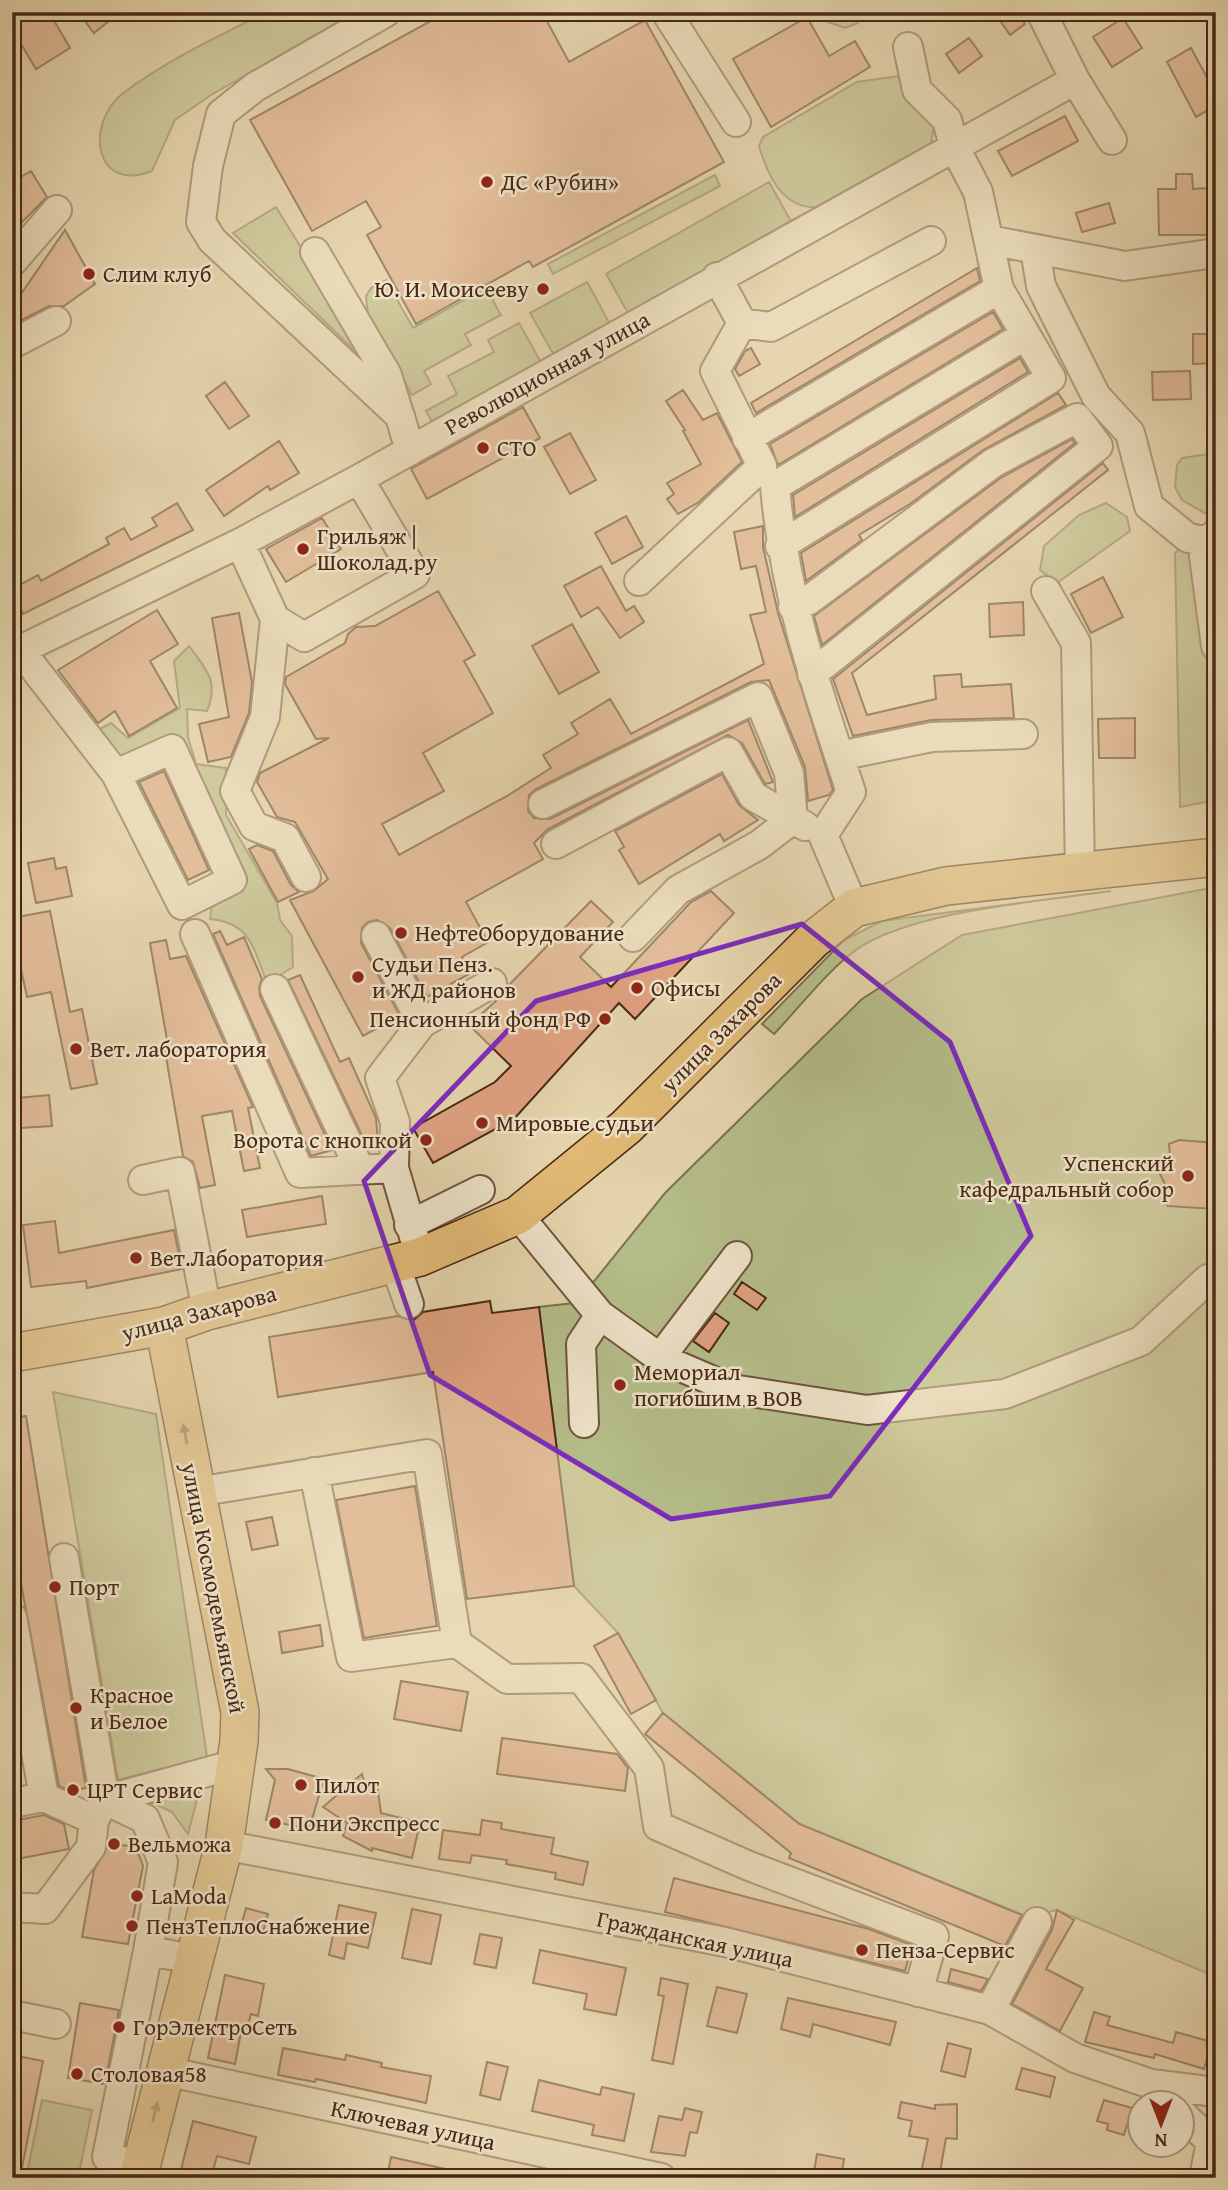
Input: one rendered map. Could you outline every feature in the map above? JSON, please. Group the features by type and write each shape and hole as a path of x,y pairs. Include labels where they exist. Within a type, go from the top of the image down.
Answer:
{"main road":[{"name":"улица Захарова","path":"12,1353 164,1326 518,1215 626,1127 804,948 854,908 946,886 1216,857"},
{"name":"улица Космодемьянской","path":"140,2172 223,1845 236,1764 240,1712 164,1326"}],"street":[{"path":"386,12 255,87 221,114 208,166 201,222 212,240 400,416"},
{"path":"666,12 736,122"},
{"path":"1051,16 1075,80 1112,140"},
{"path":"780,546 1051,379 999,289 978,192 954,146 947,120 917,90 908,47"},
{"name":"Революционная улица","path":"16,652 240,543 359,479 717,277 1075,80"},
{"path":"12,262 57,210"},
{"path":"989,240 1125,266 1216,253"},
{"path":"742,323 771,327 931,241"},
{"path":"1035,249 1041,286 1096,397 1129,433 1149,506 1188,538 1211,537 1204,556 1216,646"},
{"path":"315,252 387,375 410,451"},
{"path":"717,277 742,323"},
{"path":"747,438 999,289"},
{"path":"12,344 56,321"},
{"path":"639,580 762,466 715,371 742,323"},
{"path":"823,835 851,792 793,607 780,546 775,486 1024,336"},
{"path":"793,607 809,600 993,463 1065,424 1077,418 1098,446 812,674"},
{"path":"275,620 304,638 415,574 359,479"},
{"path":"240,543 275,620 265,717 234,791 254,826 285,838 306,877"},
{"path":"1046,591 1076,643 1080,872"},
{"path":"16,652 116,774 182,905 232,880 172,749 116,774"},
{"path":"543,804 758,697 789,773 793,819"},
{"path":"839,756 932,737 1023,734"},
{"path":"556,844 728,752 753,796 823,835 854,908"},
{"path":"633,937 678,890 759,845 793,819"},
{"path":"195,934 300,1173 394,1168"},
{"path":"376,936 422,1023"},
{"path":"409,1304 408,1249 394,1168 395,1122 380,1078 422,1023 492,983"},
{"path":"275,989 360,1170"},
{"path":"143,1180 180,1172 207,1311"},
{"path":"408,1249 480,1190"},
{"path":"518,1215 600,1315 660,1358 732,1389 867,1410 1006,1394 1141,1341 1208,1279"},
{"path":"660,1358 737,1256"},
{"path":"584,1423 581,1344 600,1315"},
{"path":"197,1492 427,1454 457,1643"},
{"path":"314,1472 351,1657 457,1643 508,1679 581,1678 649,1768 658,1826 749,1866 934,1936 919,1992"},
{"path":"12,1907 45,1909 91,1847 100,1810 64,1558"},
{"path":"12,1617 44,1797"},
{"path":"100,1810 236,1764"},
{"path":"12,1803 44,1797 145,1819 163,1862 107,2157 140,2172"},
{"name":"Гражданская улица","path":"223,1845 725,1942 990,2010 1075,2058 1149,2088"},
{"path":"990,2010 1037,1922"},
{"path":"148,1951 194,1959"},
{"path":"12,2015 56,2024"},
{"name":"Ключевая улица","path":"165,2071 661,2178"},
{"name":"Гражданская улица","path":"1196,2092 1216,2092"},
{"path":"1196,2126 1213,2140 1204,2178"}],"highlighted area":[{"path":"802,924 950,1042 1031,1236 830,1496 671,1519 430,1375 364,1181 536,1001"}],"green space":[{"path":"266,12 355,12 211,95 175,120 152,171 133,176 118,173 107,165 101,152 103,122 110,107 122,94 174,60"},
{"path":"817,12 860,13 858,23 845,28 828,22"},
{"path":"899,76 907,78 934,126 931,144 831,206 803,206 783,194 763,160 759,146 763,137 857,82"},
{"path":"715,175 720,186 553,274 548,264"},
{"path":"769,182 792,223 629,315 606,274"},
{"path":"276,207 378,373 233,233"},
{"path":"386,280 413,328 486,288 501,315 465,334 471,345 424,371 431,384 412,395 368,315 366,296 371,288"},
{"path":"587,282 611,326 555,357 530,313"},
{"path":"519,323 543,366 434,425 426,411 457,394 448,376 494,352 488,340"},
{"path":"1216,453 1215,519 1182,500 1175,487 1177,465 1182,458"},
{"path":"1106,503 1127,517 1130,531 1057,583 1040,570 1044,546 1079,515"},
{"path":"1184,544 1200,546 1216,726 1216,800 1180,807 1175,553"},
{"path":"189,646 206,669 212,692 207,711 187,709 188,737 196,764 226,768 226,815 277,903 280,920 292,936 293,967 267,983 249,939 234,926 210,919 218,858 177,768 158,759 145,769 121,755 106,754 92,733 111,723 128,738 180,708 174,661"},
{"path":"1216,887 1216,1977 1057,1910 1028,1917 800,1824 663,1713 618,1633 574,1586 539,1307 574,1303 665,1193 862,999 962,935"},
{"path":"1038,901 943,917 880,937 856,950 835,968 774,1034 762,1024 844,940 882,921"},
{"path":"53,1392 156,1414 207,1757 118,1780"},
{"path":"201,1784 188,1834 172,1812 144,1799"},
{"path":"42,2100 92,2110 78,2178 26,2178"}],"building":[{"path":"12,12 49,12 70,48 36,69 12,29"},
{"path":"78,12 120,12 94,33"},
{"name":"ДС «Рубин»","path":"447,12 542,12 569,62 645,20 724,162 533,267 529,261 416,324 367,235 381,227 366,201 312,231 250,120"},
{"path":"994,12 1017,12 1025,24 1010,35"},
{"path":"807,17 829,56 855,41 870,67 771,127 733,59"},
{"path":"1123,18 1142,48 1112,67 1093,37"},
{"path":"969,38 982,56 959,73 946,54"},
{"path":"1191,48 1216,94 1216,106 1196,117 1167,62"},
{"path":"1065,116 1078,141 1012,176 998,151"},
{"path":"31,171 47,197 12,232 12,182"},
{"path":"1176,174 1192,174 1193,189 1208,188 1209,235 1159,235 1158,189 1176,189"},
{"path":"1109,203 1115,223 1082,232 1076,213"},
{"path":"65,230 95,284 64,306 49,306 12,325 12,307"},
{"path":"977,268 980,281 756,413 751,403"},
{"path":"993,312 1003,329 778,465 770,444"},
{"path":"1193,334 1216,334 1216,363 1193,364"},
{"path":"751,348 760,364 739,376 735,369 745,351"},
{"path":"1020,358 1028,372 795,517 793,495"},
{"path":"1190,371 1191,399 1153,400 1152,372"},
{"path":"225,382 249,416 229,429 206,396"},
{"path":"683,390 703,420 717,413 742,462 699,502 678,514 667,499 674,494 667,483 701,464 683,431 685,430 666,401"},
{"path":"1058,393 1066,405 983,450 910,504 859,535 862,540 806,581 801,553"},
{"name":"СТО","path":"523,407 540,438 427,499 411,469"},
{"path":"570,433 596,480 570,494 544,447"},
{"path":"1072,439 1075,443 822,645 814,616 1002,477"},
{"path":"279,441 299,473 270,490 268,486 224,516 206,490"},
{"path":"1103,463 1108,470 852,673 867,715 936,699 934,676 961,674 962,687 1011,684 1014,718 931,720 853,736 833,679"},
{"path":"177,503 193,530 23,614 12,589 38,575 41,581 109,544 106,538 124,528 131,540 157,526 152,518"},
{"path":"626,516 643,547 612,564 595,533"},
{"name":"Грильяж | Шоколад.ру","path":"322,518 341,549 286,582 266,549"},
{"path":"763,526 763,547 778,613 833,790 829,795 808,801 805,767 769,680 751,682 536,789 529,795 528,811 534,818 550,819 748,720 773,782 765,784 742,743 728,735 548,829 534,843 543,859 466,902 488,942 462,957 471,973 427,997 390,928 377,920 368,922 362,928 361,943 400,1016 363,1036 290,900 314,891 328,879 295,822 277,817 257,782 260,773 329,738 316,739 285,684 286,677 345,643 348,634 356,627 375,626 438,591 475,655 464,661 493,713 423,753 444,791 382,824 399,855 507,796 551,768 543,755 578,734 571,723 610,699 631,734 764,664 750,615 766,612 756,566 741,569 734,532"},
{"path":"601,566 626,611 634,606 644,622 620,638 598,607 581,617 564,586"},
{"path":"1103,577 1123,617 1091,633 1071,594"},
{"path":"1023,602 1024,635 990,637 989,604"},
{"path":"157,610 178,644 150,661 177,708 129,736 115,711 98,723 58,670"},
{"path":"239,613 252,682 249,713 231,757 208,762 199,724 229,717 212,618"},
{"path":"572,624 599,672 559,694 532,646"},
{"path":"1135,718 1135,758 1099,758 1098,719"},
{"path":"164,771 209,870 188,880 139,782"},
{"path":"722,774 739,805 758,820 724,841 720,834 639,884 619,850 624,847 615,831"},
{"path":"257,845 273,851 291,885 299,892 278,902 249,849"},
{"path":"54,858 56,869 66,867 72,896 36,903 28,863"},
{"path":"711,891 734,913 635,1019 619,1003 514,1119 433,1163 413,1128 495,1082 511,1066 469,1025 506,992 508,986 591,901 613,922 580,957 611,987 691,902"},
{"path":"50,911 70,1012 82,1009 97,1084 71,1089 51,992 27,997 21,969 12,971 12,918"},
{"path":"220,931 227,945 244,937 262,979 260,996 332,1150 311,1156 213,934"},
{"path":"166,940 170,959 186,956 253,1107 248,1108 260,1168 244,1171 232,1111 202,1116 215,1185 200,1188 193,1162 183,1156 165,1051 169,1051 150,943"},
{"path":"300,975 340,1062 349,1058 376,1118 378,1144 368,1148 288,980"},
{"path":"49,1095 52,1126 21,1128 18,1098"},
{"name":"Успенский кафедральный собор","path":"1179,1140 1216,1143 1216,1209 1168,1206 1164,1202 1166,1186 1159,1172 1170,1156 1169,1144"},
{"path":"322,1196 326,1224 247,1237 242,1210"},
{"path":"55,1221 59,1253 174,1230 182,1269 87,1288 86,1281 31,1287 23,1225"},
{"path":"742,1282 766,1298 757,1310 734,1294"},
{"path":"490,1301 492,1313 539,1307 574,1586 467,1599 433,1372 278,1397 269,1337 398,1316 414,1320 423,1312"},
{"path":"715,1313 729,1323 709,1352 693,1341"},
{"path":"26,1416 86,1788 70,1791 59,1786 12,1536 12,1418"},
{"path":"415,1486 437,1626 364,1638 336,1500"},
{"path":"272,1517 278,1545 252,1550 246,1522"},
{"path":"320,1625 323,1646 282,1653 279,1632"},
{"path":"618,1633 656,1700 631,1714 594,1646"},
{"path":"401,1681 468,1692 461,1731 394,1719"},
{"path":"663,1713 799,1824 1022,1915 1005,1946 789,1858 791,1853 645,1734"},
{"path":"502,1738 617,1754 628,1768 625,1791 497,1774"},
{"path":"266,1769 288,1769 324,1779 309,1829 266,1820 275,1780"},
{"path":"362,1774 366,1789 377,1784 381,1813 420,1823 412,1858 372,1848 372,1851 343,1836 347,1823 323,1807"},
{"path":"44,1815 64,1824 69,1849 12,1860 12,1821"},
{"path":"482,1820 502,1823 501,1829 554,1838 551,1854 588,1862 583,1885 555,1879 556,1873 506,1864 507,1860 472,1855 470,1863 439,1859 443,1830 480,1835"},
{"path":"108,1846 129,1846 139,1855 143,1866 128,1944 82,1937 94,1870"},
{"path":"674,1878 869,1929 912,1945 905,1971 665,1912"},
{"path":"339,1905 376,1913 368,1948 347,1943 344,1959 329,1955"},
{"path":"246,1908 268,1914 263,1932 241,1926"},
{"path":"412,1909 441,1915 431,1964 402,1958"},
{"path":"1057,1910 1074,1920 1046,1969 1083,1988 1060,2031 1012,2004 1052,1930"},
{"path":"480,1934 502,1938 496,1968 474,1964"},
{"path":"540,1950 626,1968 616,2015 584,2009 587,1994 533,1983"},
{"path":"951,1969 988,1979 981,1991 948,1982"},
{"path":"225,1975 264,1984 258,2016 251,2014 247,2028 242,2027 235,2064 208,2058"},
{"path":"661,1978 688,1984 673,2064 652,2060 664,1996 658,1995"},
{"path":"717,1987 747,1994 737,2033 707,2026"},
{"path":"788,1998 896,2022 890,2045 813,2024 810,2037 781,2029"},
{"path":"80,2003 119,2010 105,2084 68,2078"},
{"path":"1094,2012 1110,2017 1107,2025 1173,2043 1176,2032 1212,2042 1204,2069 1155,2054 1154,2058 1085,2042"},
{"path":"948,2043 971,2049 965,2077 941,2071"},
{"path":"283,2048 345,2060 346,2055 382,2063 381,2067 431,2076 426,2103 316,2079 315,2082 278,2075"},
{"path":"12,2055 43,2061 20,2178 12,2178"},
{"path":"487,2062 508,2067 500,2100 480,2095"},
{"path":"1022,2068 1055,2077 1050,2097 1016,2089"},
{"path":"539,2080 600,2095 602,2087 634,2094 624,2141 592,2135 594,2125 532,2111"},
{"path":"1104,2100 1126,2106 1124,2135 1107,2130 1108,2124 1097,2121"},
{"path":"901,2102 935,2109 935,2105 957,2104 957,2139 946,2138 939,2178 920,2178 928,2139 909,2136 912,2121 898,2118"},
{"path":"685,2108 702,2112 697,2133 690,2132 685,2156 651,2152 659,2116 682,2120"},
{"path":"193,2121 256,2137 249,2164 217,2156 211,2178 179,2178"},
{"path":"817,2154 844,2159 841,2178 813,2178"},
{"path":"391,2157 455,2171 455,2178 387,2178"}],"place":[{"name":"ДС «Рубин»","path":"487,182"},
{"name":"Слим клуб","path":"89,274"},
{"name":"Ю. И. Моисееву","path":"543,289"},
{"name":"СТО","path":"483,448"},
{"name":"Грильяж | Шоколад.ру","path":"303,549"},
{"name":"НефтеОборудование","path":"401,933"},
{"name":"Судьи Пенз. и ЖД районов","path":"358,977"},
{"name":"Офисы","path":"637,988"},
{"name":"Пенсионный фонд РФ","path":"605,1019"},
{"name":"Вет. лаборатория","path":"76,1049"},
{"name":"Мировые судьи","path":"482,1123"},
{"name":"Ворота с кнопкой","path":"426,1140"},
{"name":"Успенский кафедральный собор","path":"1188,1176"},
{"name":"Вет.Лаборатория","path":"136,1258"},
{"name":"Мемориал погибшим в ВОВ","path":"620,1385"},
{"name":"Порт","path":"55,1587"},
{"name":"Красное и Белое","path":"76,1708"},
{"name":"Пилот","path":"301,1785"},
{"name":"ЦРТ Сервис","path":"73,1790"},
{"name":"Пони Экспресс","path":"275,1823"},
{"name":"Вельможа","path":"114,1844"},
{"name":"LaModa","path":"137,1896"},
{"name":"ПензТеплоСнабжение","path":"132,1926"},
{"name":"Пенза-Сервис","path":"862,1950"},
{"name":"ГорЭлектроСеть","path":"119,2027"},
{"name":"Столовая58","path":"77,2074"}]}
